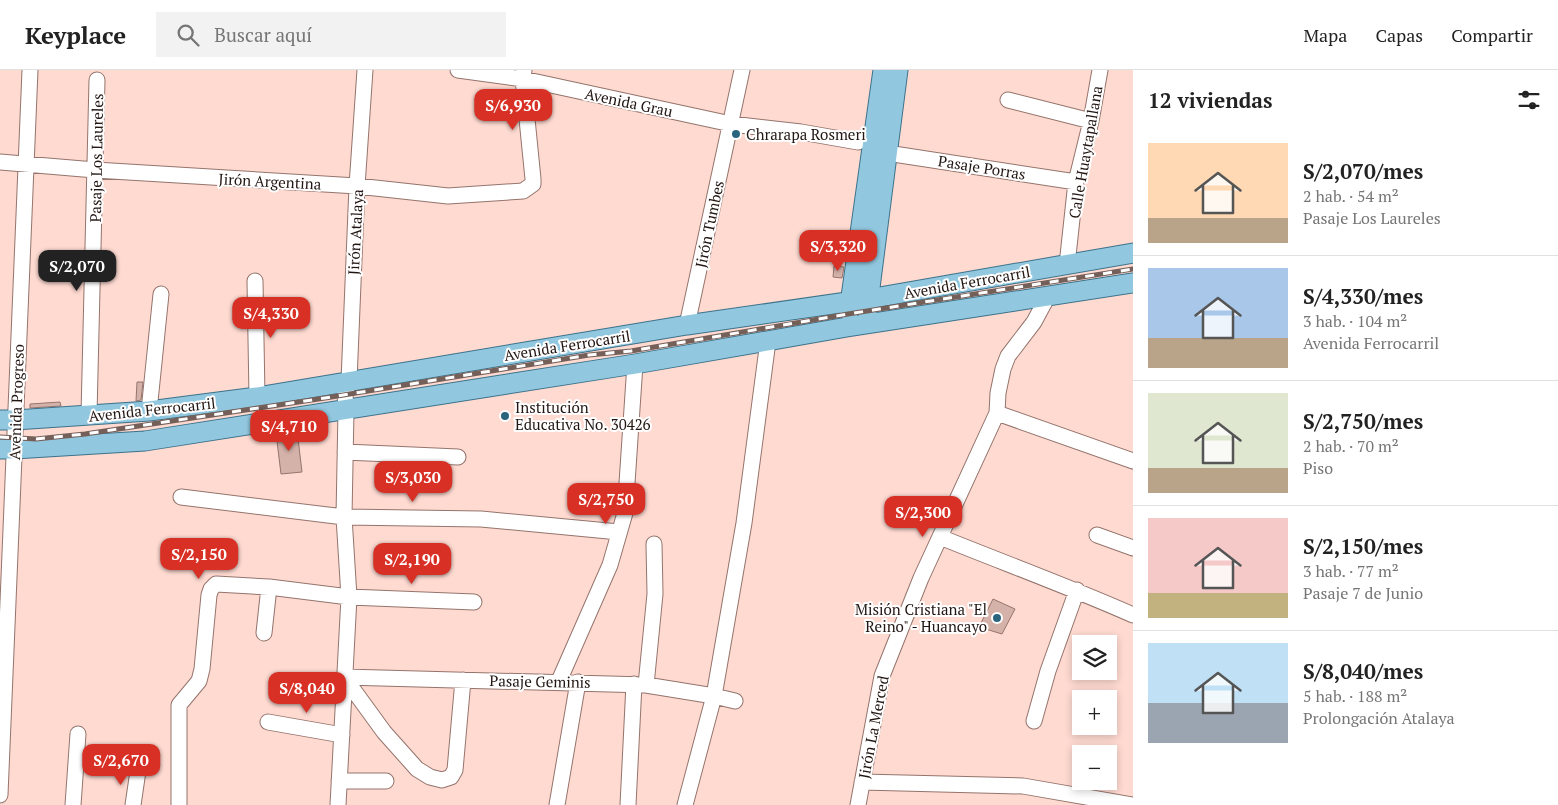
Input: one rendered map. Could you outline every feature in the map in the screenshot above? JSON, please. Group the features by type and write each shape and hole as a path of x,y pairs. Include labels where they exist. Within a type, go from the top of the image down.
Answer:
{"main road":[{"path":"859,300 887,153 887,71"},
{"path":"856,326 887,71"},
{"name":"Avenida Ferrocarril","path":"7,449 145,441 347,395 687,325 859,300 1133,253"},
{"name":"Avenida Ferrocarril","path":"8,420 149,411 257,397 347,395 635,364 856,326 1133,283"}],"street":[{"name":"Avenida Progreso","path":"0,795 8,420 26,164 30,70"},
{"name":"Jirón Atalaya","path":"338,805 349,597 344,517 347,395 357,186 365,70"},
{"name":"Avenida Grau","path":"458,70 524,74 731,124 801,132 858,142"},
{"name":"Jirón Tumbes","path":"687,325 742,70"},
{"name":"Calle Huaytapallana","path":"1067,265 1076,182 1091,121 1100,70"},
{"name":"Jirón Argentina","path":"0,162 95,170 357,186 448,196 523,191 530,187 533,180 524,74"},
{"name":"Pasaje Los Laureles","path":"89,415 98,80"},
{"path":"1008,100 1091,121"},
{"name":"Pasaje Porras","path":"887,153 1076,182"},
{"path":"255,281 257,397"},
{"path":"149,411 162,294"},
{"name":"Jirón La Merced","path":"858,805 882,676 921,578 997,413 998,393 1008,356 1034,322 1048,296"},
{"path":"685,805 714,696 744,523 768,341"},
{"path":"559,681 610,565 626,513 635,364"},
{"path":"997,413 1133,461"},
{"path":"345,452 458,457"},
{"path":"181,497 344,517 481,519 619,532"},
{"path":"1097,535 1133,548"},
{"path":"940,537 1077,590 1133,615"},
{"path":"628,805 640,684 655,594 654,544"},
{"path":"179,805 179,705 193,690 201,675 209,595 211,589 216,584 269,587 349,597 474,602"},
{"path":"264,633 269,587"},
{"path":"1034,721 1048,671 1077,590"},
{"path":"344,677 384,732 417,769 430,777 442,780 451,777 455,770 463,680"},
{"name":"Pasaje Geminis","path":"344,677 640,684 735,701"},
{"path":"557,805 578,682"},
{"path":"268,722 342,735"},
{"path":"72,805 78,734"},
{"path":"133,805 138,771"},
{"path":"339,781 386,781"},
{"path":"862,782 1023,786 1132,805"}],"building":[{"path":"834,266 844,267 842,278 833,277"},
{"path":"137,382 143,382 141,400 136,401"},
{"path":"60,402 61,406 30,408 30,404"},
{"path":"297,430 302,472 281,474 276,433"},
{"name":"Misión Cristiana \"El Reino\" - Huancayo","path":"993,599 1015,609 1002,634 979,627"}],"railway":[{"path":"0,437 36,439 85,434 325,398 589,355 631,351 848,314 1133,269"}],"place":[{"name":"Chrarapa Rosmeri","path":"736,134"},
{"name":"Institución Educativa No. 30426","path":"505,416"},
{"name":"Misión Cristiana \"El Reino\" - Huancayo","path":"997,618"}]}
